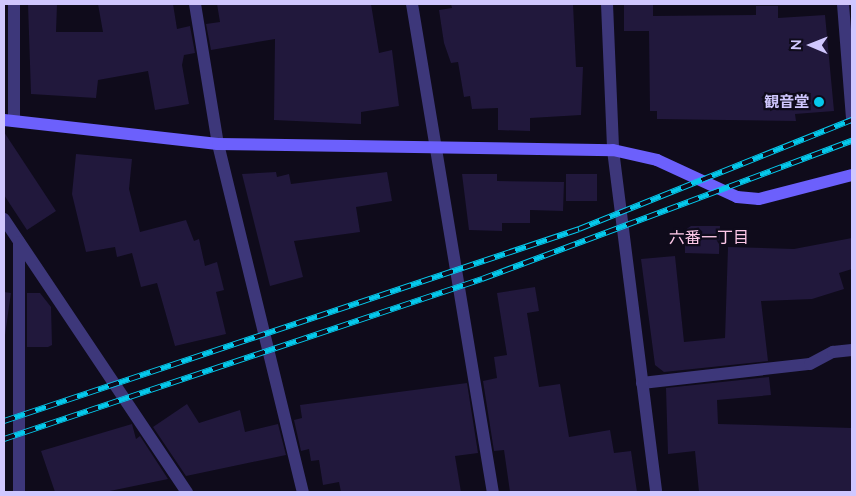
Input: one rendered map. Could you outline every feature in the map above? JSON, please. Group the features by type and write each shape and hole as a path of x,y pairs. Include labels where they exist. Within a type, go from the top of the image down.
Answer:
{"street":[{"path":"14,4 9,121 218,144 437,149 614,150 657,160 737,197 759,199 852,175"},
{"path":"194,4 218,144 303,492"},
{"path":"412,4 493,492"},
{"path":"607,4 614,150 656,492"},
{"path":"843,4 852,118"},
{"path":"4,219 187,492"},
{"path":"19,242 19,492"},
{"path":"642,383 810,364 833,352 852,350"}],"building":[{"path":"28,4 57,4 56,32 103,32 98,4 173,4 177,29 190,26 195,53 184,55 182,65 189,104 155,110 148,71 98,80 96,98 31,94"},
{"path":"217,4 371,4 379,53 392,50 399,106 361,112 361,124 274,120 275,39 211,50 206,24 220,22"},
{"path":"451,4 573,4 576,67 583,67 581,115 530,118 530,131 498,130 498,108 472,109 470,96 464,97 458,62 451,63 444,43 439,10 452,8"},
{"path":"624,4 653,4 653,16 756,15 756,6 778,6 778,18 825,15 834,111 795,114 796,121 657,119 657,111 650,111 649,31 624,31"},
{"path":"4,132 56,211 27,230 4,195"},
{"path":"76,154 132,159 129,189 140,232 186,220 194,241 199,239 205,266 217,262 224,290 216,292 226,334 175,346 157,283 141,287 132,253 117,257 115,247 86,252 72,194"},
{"path":"276,172 277,177 289,174 291,184 387,172 392,201 356,207 360,232 294,241 303,277 270,286 242,174"},
{"path":"462,174 497,174 497,181 564,182 563,211 530,210 530,223 502,223 502,231 469,230"},
{"path":"566,174 597,174 597,201 566,201"},
{"path":"691,226 720,226 719,254 685,253 685,230"},
{"path":"852,238 852,269 839,273 844,289 812,299 761,301 768,361 664,372 655,365 641,259 675,256 684,342 725,338 728,247 794,249"},
{"path":"535,287 539,311 527,313 539,387 560,384 569,437 610,430 614,453 631,451 637,492 510,492 504,450 494,451 483,381 497,378 494,357 507,355 497,293"},
{"path":"4,292 11,293 4,342"},
{"path":"27,293 40,293 51,307 52,345 48,347 27,347"},
{"path":"769,377 771,395 717,400 718,424 852,428 852,492 699,492 695,451 668,454 666,388"},
{"path":"467,383 478,453 455,456 461,492 341,492 339,482 323,485 319,460 311,461 309,449 301,451 294,420 302,418 300,405"},
{"path":"187,404 199,423 240,410 245,432 278,424 286,455 186,476 153,427"},
{"path":"132,424 136,439 140,436 168,479 105,492 55,492 41,451"}],"railway":[{"path":"4,421 579,229 852,120"},
{"path":"4,439 482,279 852,141"}],"place":[{"name":"観音堂","path":"819,102"}],"district":[{"name":"六番一丁目","path":"709,237"}]}
